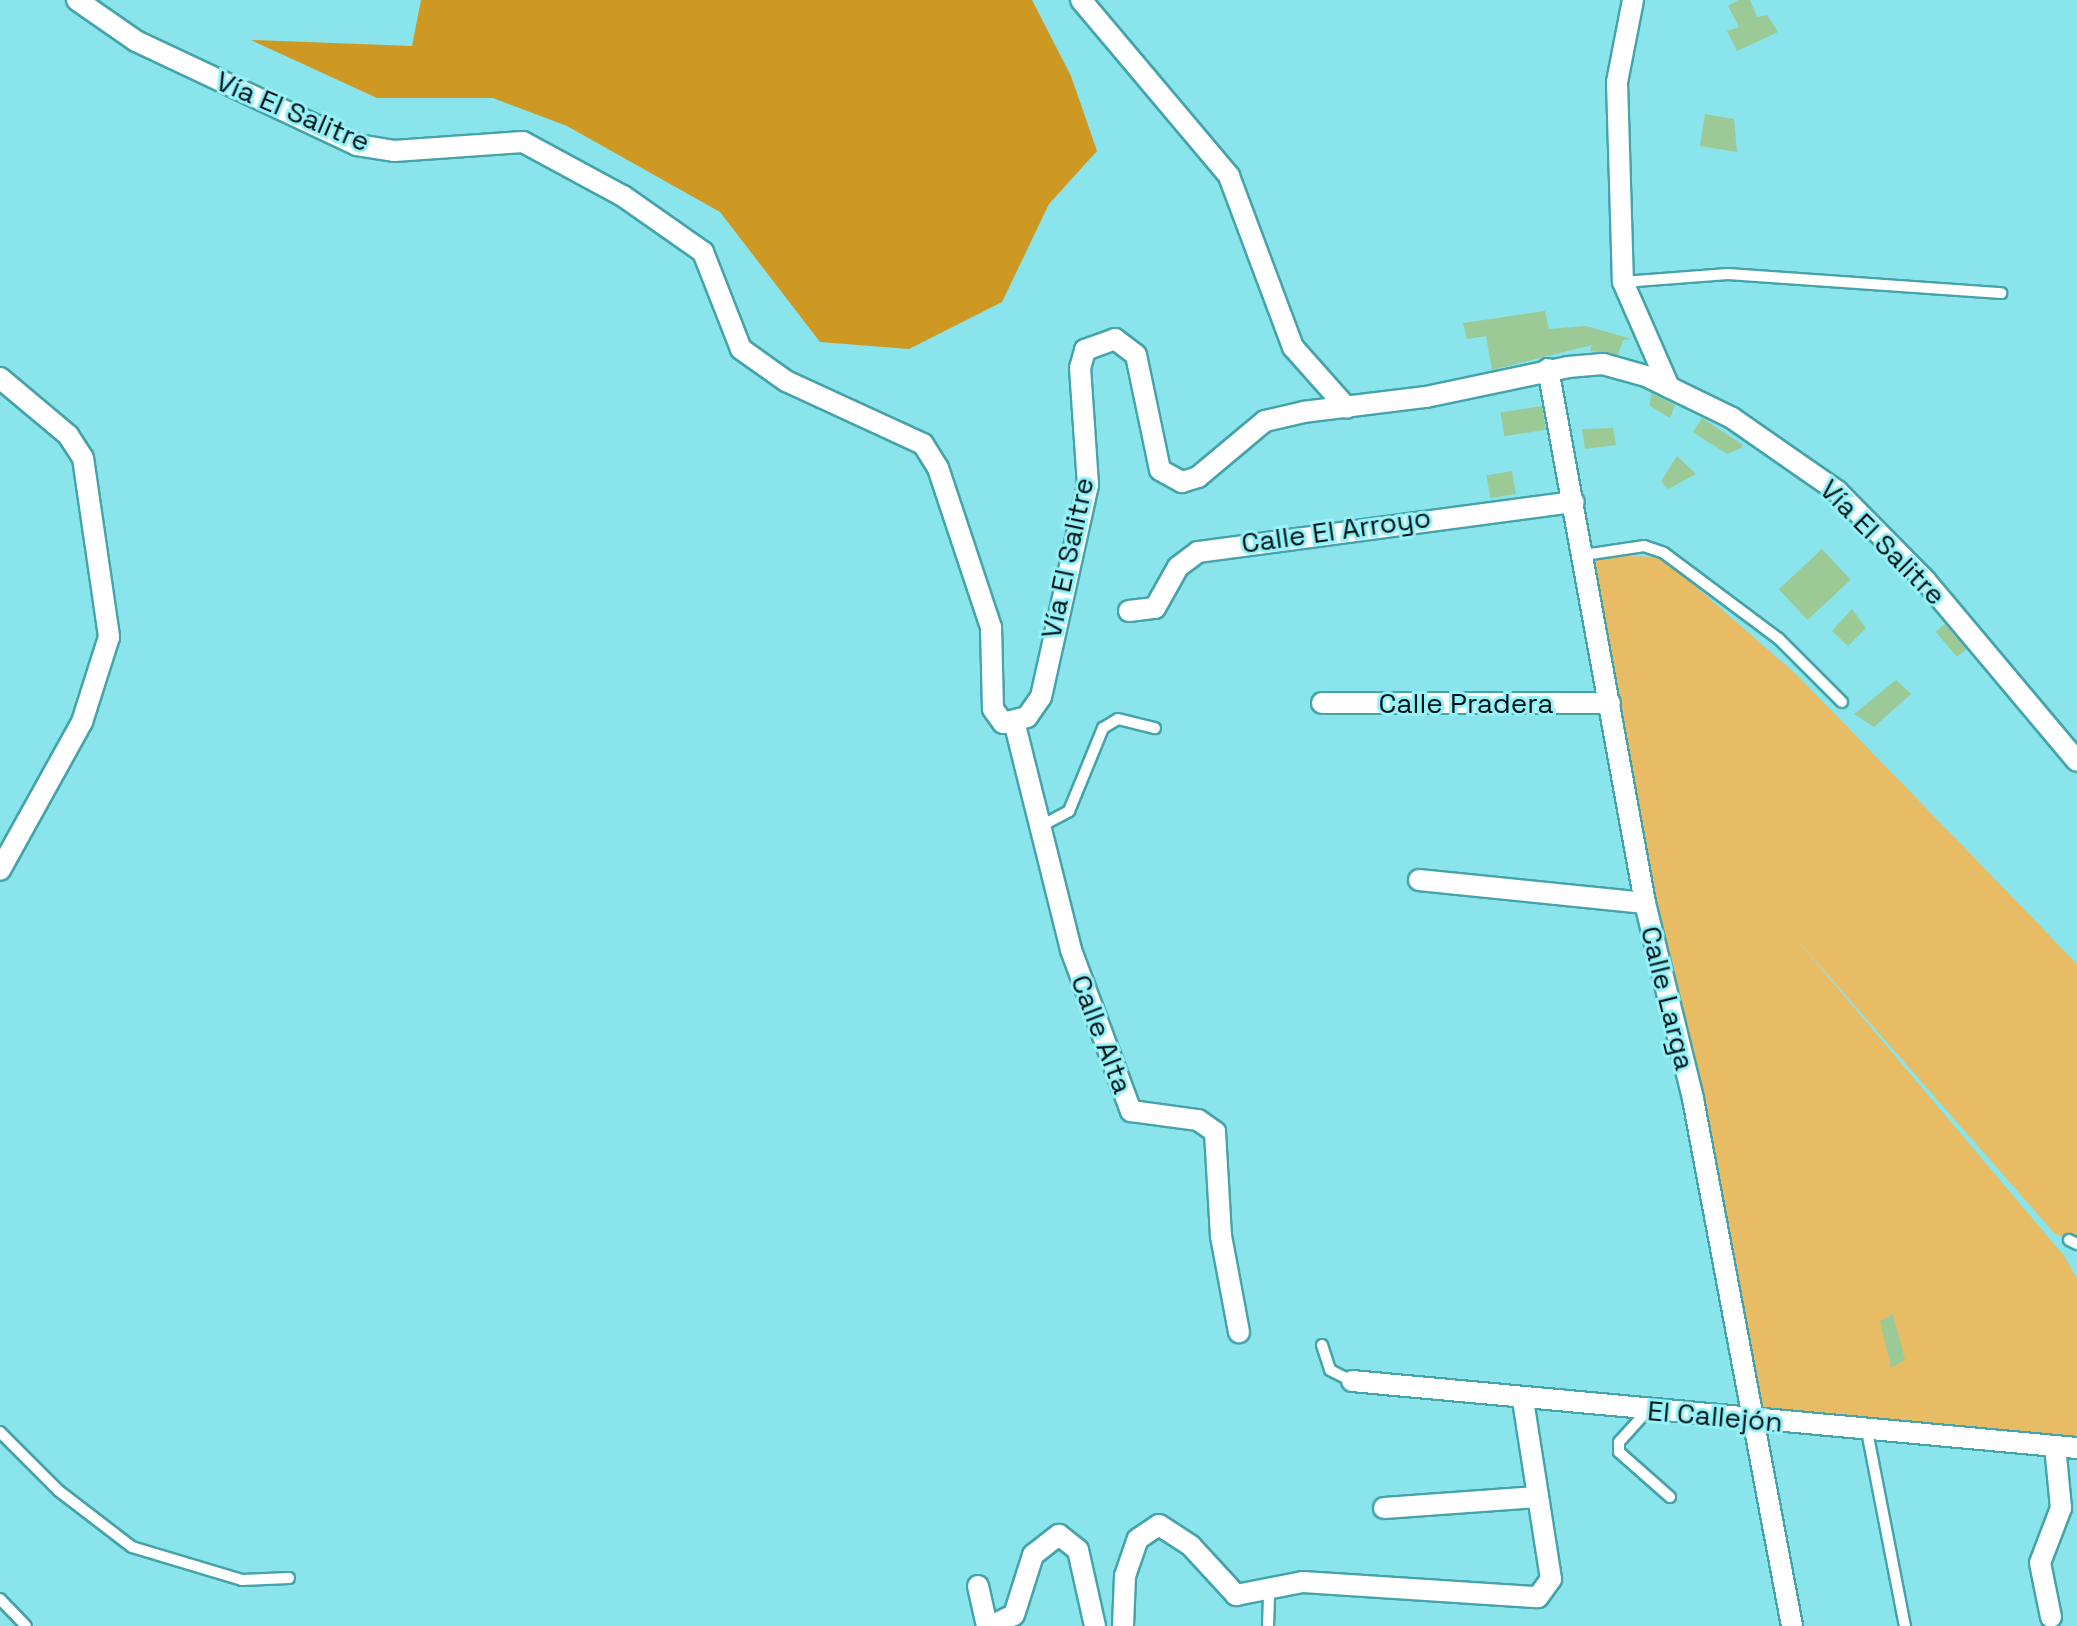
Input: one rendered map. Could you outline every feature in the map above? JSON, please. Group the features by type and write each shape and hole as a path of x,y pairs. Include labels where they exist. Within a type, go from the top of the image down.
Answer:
{"street":[{"name":"Vía El Salitre","path":"77,0 136,41 357,145 394,151 523,142 623,196 703,252 741,349 786,381 923,444 938,468 991,627 993,709 1003,723 1014,721 1041,697 1064,566 1088,485 1085,350 1115,339 1130,345 1160,470 1171,479 1198,477 1265,421 1548,369 1603,364 1669,387 1732,418 1837,491 1925,580 2077,761"},
{"path":"1081,0 1229,176 1293,347 1347,408"},
{"path":"1633,0 1617,82 1623,282 1669,387"},
{"name":"Calle Larga","path":"1548,369 1645,903 1693,1099 1792,1626"},
{"path":"0,378 68,435 83,458 109,637 82,722 0,870"},
{"name":"Calle El Arroyo","path":"1129,611 1155,608 1178,567 1198,552 1574,502"},
{"name":"Calle Pradera","path":"1322,703 1610,703"},
{"name":"Calle Alta","path":"1014,721 1071,950 1131,1111 1198,1120 1215,1132 1221,1236 1239,1332"},
{"path":"1419,880 1645,903"},
{"name":"El Callejón","path":"1352,1381 1523,1401 2077,1448"},
{"path":"1123,1626 1125,1576 1138,1539 1159,1525 1236,1595 1269,1593 1303,1582 1538,1597 1551,1579 1523,1401"},
{"path":"2051,1617 2040,1563 2061,1508 2055,1446"},
{"path":"1384,1508 1538,1497"},
{"path":"978,1586 989,1626 1014,1615 1033,1555 1059,1535 1078,1550 1095,1626"}],"lane":[{"path":"1623,282 1728,274 2001,293"},
{"path":"1584,555 1644,546 1702,574 1842,702"},
{"path":"1041,826 1069,811 1103,728 1118,719 1155,728"},
{"path":"1322,1345 1330,1370 1352,1381"},
{"path":"1648,1410 1619,1442 1619,1452 1670,1497"},
{"path":"1867,1431 1905,1626"},
{"path":"0,1432 59,1491 132,1547 242,1580 289,1578"},
{"path":"1268,1626 1269,1593"},
{"path":"0,1599 26,1626"}],"shaded area":[{"path":"421,0 1032,0 1071,76 1097,151 1049,204 1002,302 909,349 820,342 720,212 567,126 493,98 377,98 251,40 412,46"},
{"path":"1584,555 1662,557 1797,675 2077,964 2077,1240 2055,1234 1792,934 2065,1257 2077,1279 2077,1440 1754,1419"}],"building":[{"path":"1738,0 1750,0 1757,17 1767,15 1778,32 1737,51 1727,31 1739,27 1728,6"},
{"path":"1705,114 1734,119 1737,152 1700,146"},
{"path":"1545,311 1549,329 1586,326 1632,339 1623,340 1618,355 1590,351 1592,345 1492,370 1486,336 1467,339 1463,323"},
{"path":"1651,393 1675,405 1670,418 1650,406"},
{"path":"1542,406 1546,430 1504,436 1501,413"},
{"path":"1702,418 1743,445 1741,448 1727,454 1693,432"},
{"path":"1613,428 1616,445 1585,449 1582,429"},
{"path":"1677,456 1696,474 1668,489 1661,481"},
{"path":"1512,471 1516,494 1490,498 1486,476"},
{"path":"1822,549 1851,580 1807,620 1779,589"},
{"path":"1852,609 1866,628 1848,646 1832,631"},
{"path":"1945,624 1966,649 1957,657 1936,632"},
{"path":"1896,680 1911,694 1874,727 1854,714"},
{"path":"1893,1314 1905,1360 1891,1368 1880,1321"}]}
